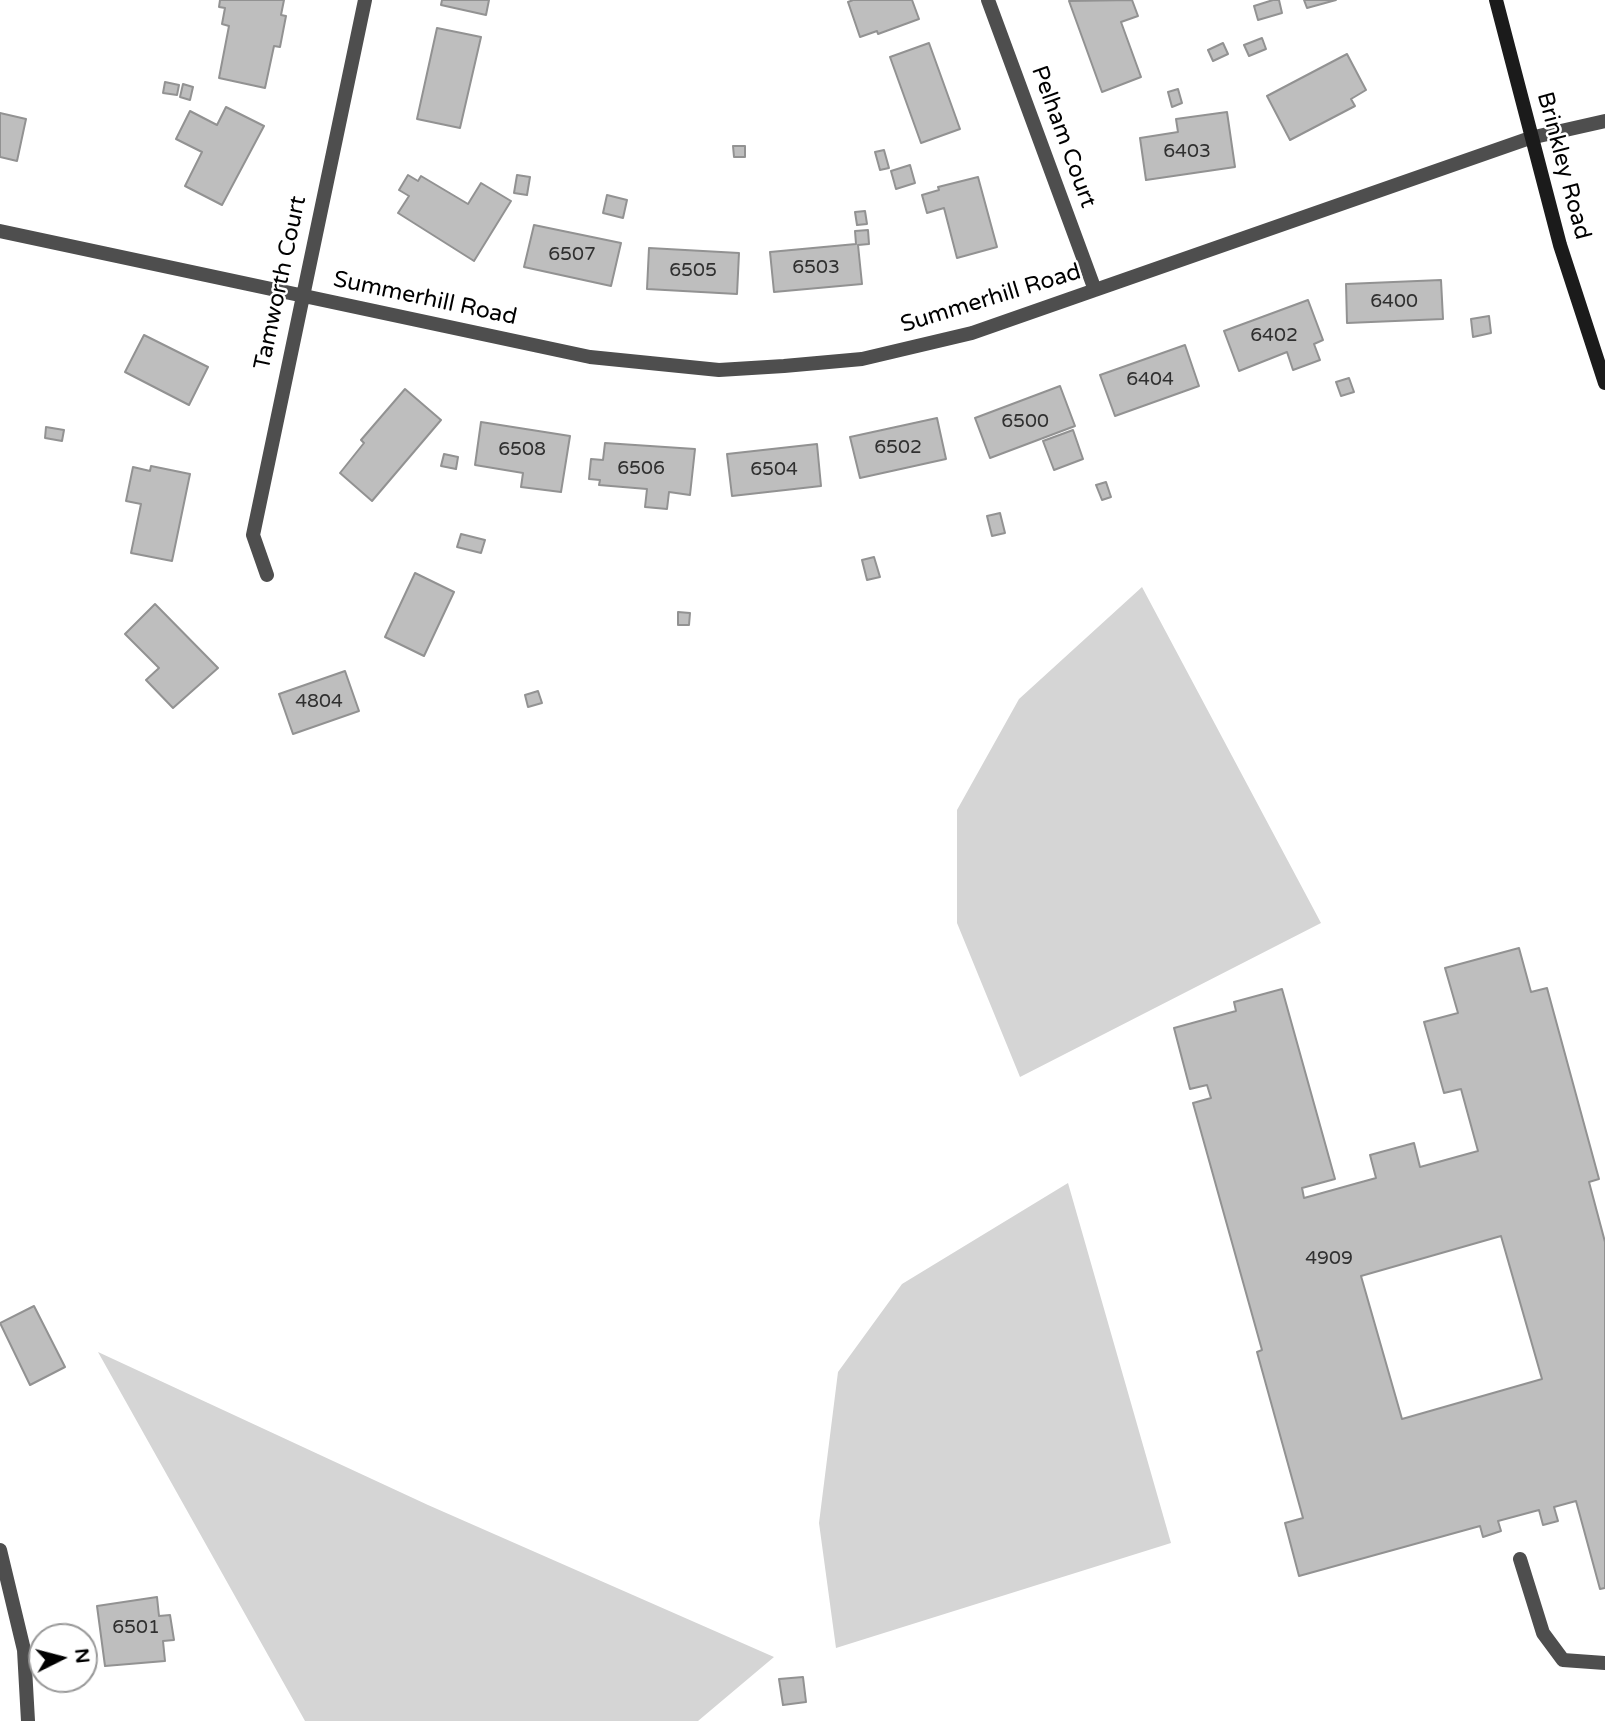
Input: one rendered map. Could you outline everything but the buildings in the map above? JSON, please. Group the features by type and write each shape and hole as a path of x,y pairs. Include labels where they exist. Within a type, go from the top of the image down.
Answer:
{"main road":[{"name":"Brinkley Road","path":"1496,0 1560,245 1605,383"}],"street":[{"name":"Tamworth Court","path":"267,575 253,535 365,0"},
{"name":"Pelham Court","path":"988,0 1095,290"},
{"name":"Summerhill Road","path":"0,231 590,357 719,370 862,359 972,333 1530,138 1605,121"},
{"path":"0,1550 24,1650 28,1721"},
{"path":"1520,1559 1543,1633 1563,1661 1605,1663"}],"shaded area":[{"path":"1142,587 1321,923 1020,1077 957,923 957,810 1019,699"},
{"path":"1068,1183 1171,1543 836,1648 819,1523 838,1372 902,1284"},
{"path":"98,1352 428,1505 774,1657 698,1721 305,1721"}]}
